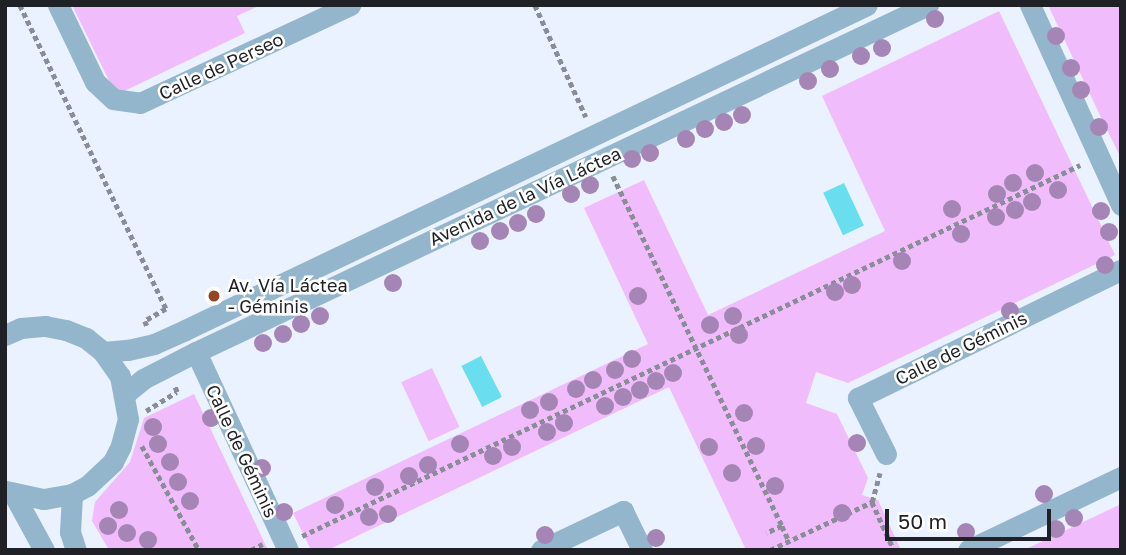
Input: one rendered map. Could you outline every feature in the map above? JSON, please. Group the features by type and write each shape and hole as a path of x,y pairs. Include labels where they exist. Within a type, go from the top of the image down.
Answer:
{"street":[{"name":"Calle de Perseo","path":"58,5 95,82 113,99 140,103 350,5"},
{"name":"Avenida de la Vía Láctea","path":"103,352 154,344 867,5"},
{"name":"Avenida de la Vía Láctea","path":"126,393 143,379 196,352 928,5"},
{"path":"1030,5 1121,205"},
{"name":"Calle de Géminis","path":"886,454 858,398 1121,270"},
{"path":"5,335 21,328 45,326 86,338 103,352 120,376 135,416 113,462 101,475 72,494 43,499 10,493"},
{"name":"Calle de Géminis","path":"196,352 287,547"},
{"path":"968,550 1121,477"},
{"path":"10,493 44,550"},
{"path":"72,494 70,532 76,550"},
{"path":"541,550 623,511 642,550"}],"path":[{"path":"20,5 166,309 145,321 154,344"},
{"path":"535,5 594,136"},
{"path":"287,547 1098,156"},
{"path":"605,158 789,541"},
{"path":"166,368 177,392 135,416 199,550"},
{"path":"886,454 872,502 894,550"},
{"path":"769,550 872,502"},
{"path":"767,533 782,526"}],"shaded area":[{"path":"261,5 237,16 245,33 116,95 73,7"},
{"path":"1048,5 1121,5 1121,158 1105,126"},
{"path":"999,11 1115,255 848,383 816,372 806,403 837,414 868,478 862,495 878,500 901,550 746,550 669,387 328,550 311,550 293,513 648,344 584,208 644,180 708,315 885,231 822,96"},
{"path":"432,368 459,427 429,441 401,382"},
{"path":"194,394 268,550 109,550 92,521 95,502 130,462 144,418"},
{"path":"1121,504 1121,548 1117,550 1024,550"}],"water":[{"path":"844,183 864,226 843,235 823,193"},
{"path":"481,356 502,397 482,407 461,366"}],"place":[{"name":"Av. Vía Láctea - Géminis","path":"214,296"}]}
